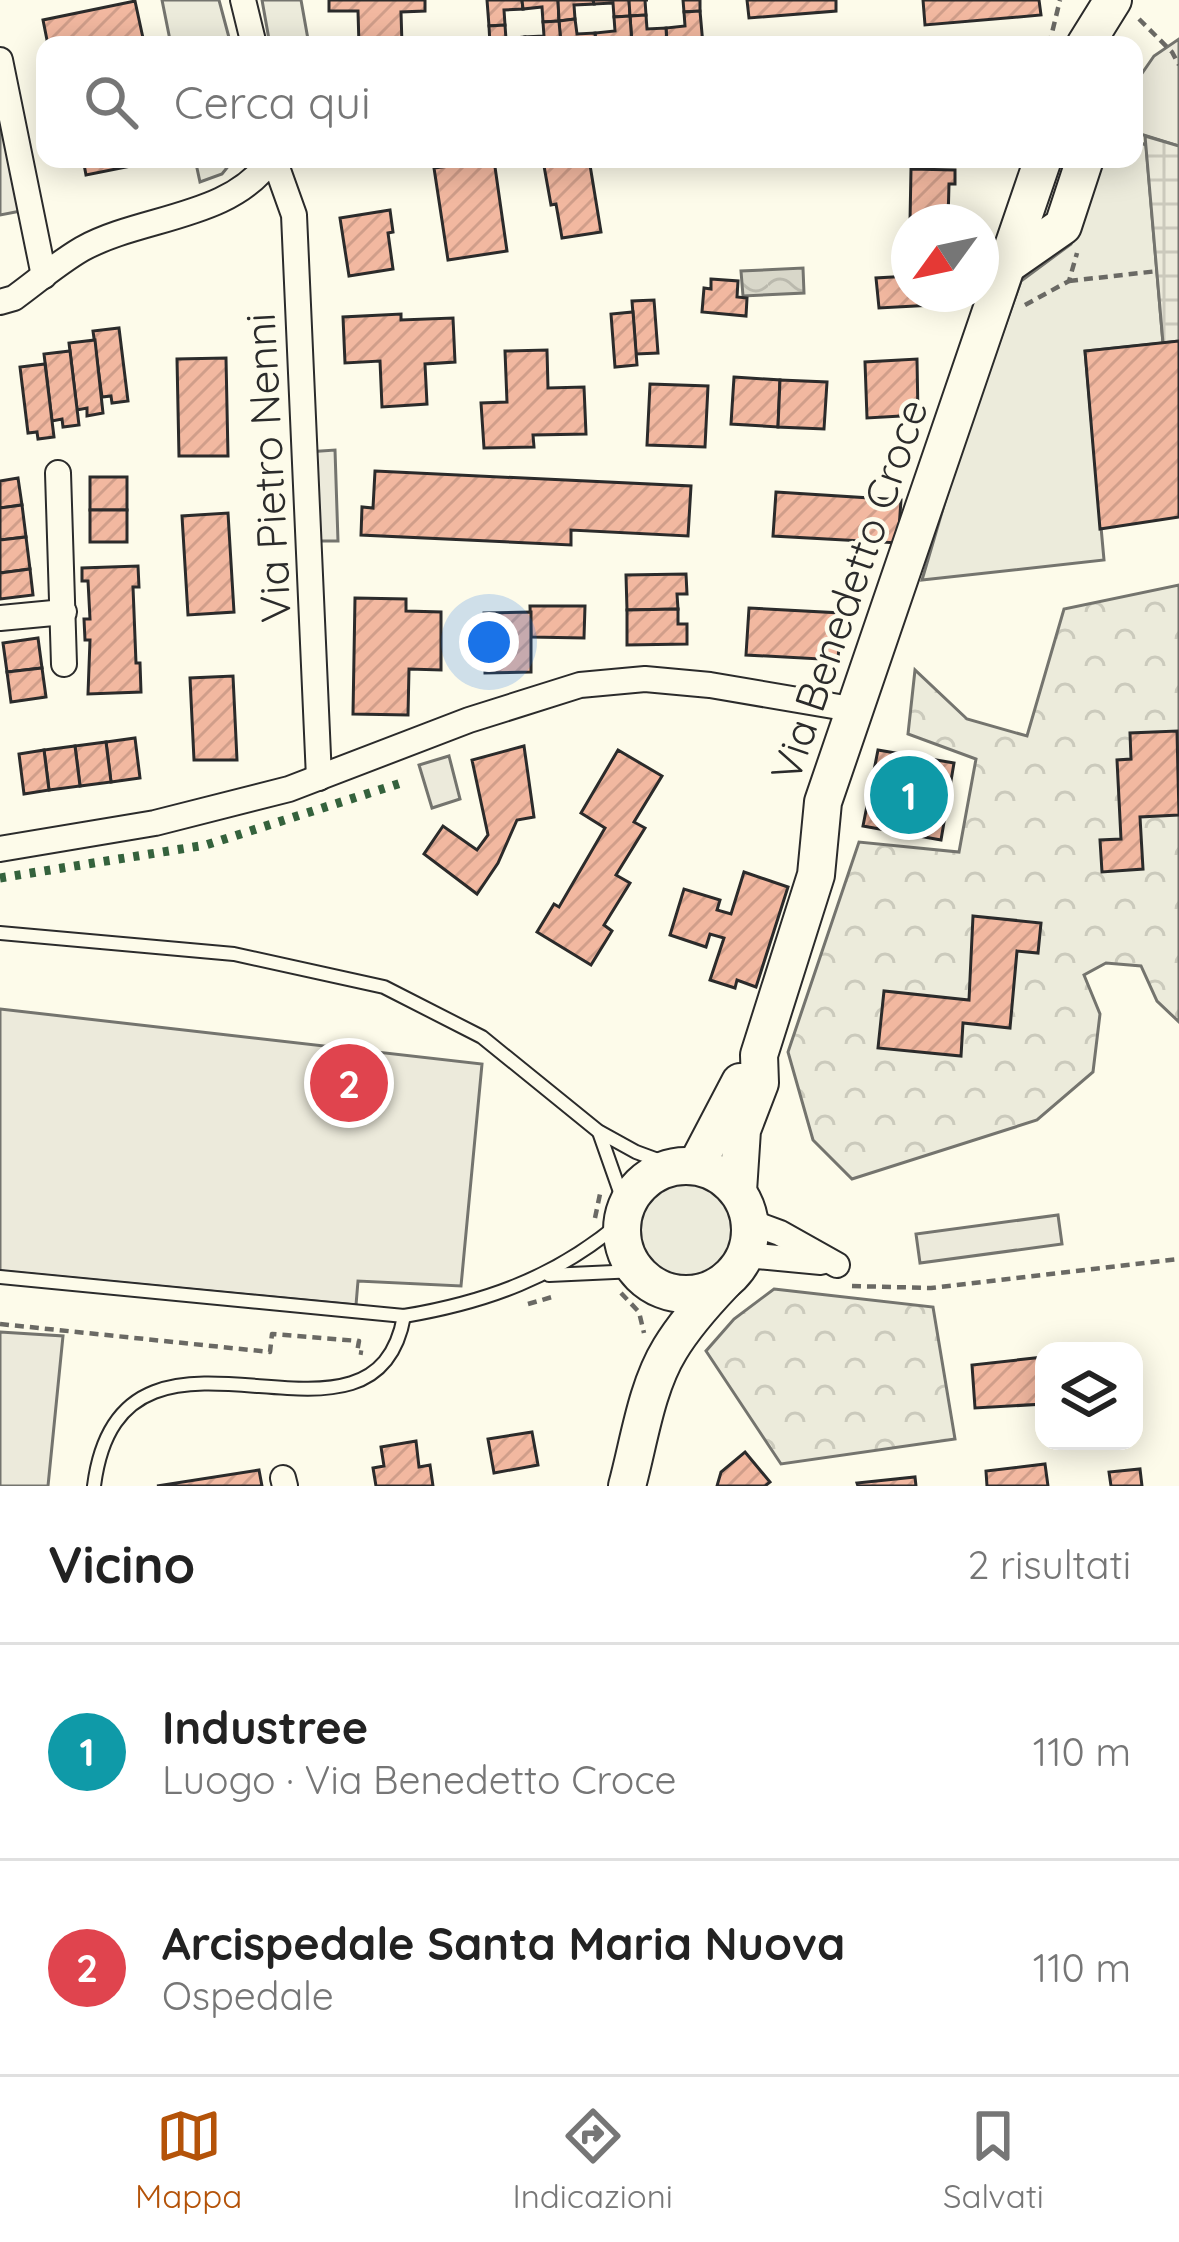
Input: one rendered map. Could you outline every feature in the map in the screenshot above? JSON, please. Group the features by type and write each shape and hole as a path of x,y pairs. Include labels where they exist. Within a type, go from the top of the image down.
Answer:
{"street":[{"path":"244,0 252,36"},
{"path":"1082,36 1084,0"},
{"path":"1091,36 1121,5"},
{"path":"0,60 44,276"},
{"path":"0,302 14,298 84,248 212,203 258,178 266,168"},
{"name":"Via Pietro Nenni","path":"276,168 294,215 319,778"},
{"name":"Via Benedetto Croce","path":"685,1166 759,1054 816,875 820,815 1040,168"},
{"path":"1010,263 1063,226 1082,168"},
{"path":"58,473 64,664"},
{"path":"0,618 64,612"},
{"path":"0,849 236,804 580,685 645,679 710,685 845,708 856,715"},
{"name":"Via Benedetto Croce","path":"740,1237 742,1130 760,1082 759,1054"},
{"path":"627,1486 653,1358 656,1310 642,1276 626,1256 615,1209 646,1178 685,1166 712,1170 740,1237"},
{"path":"642,1276 679,1294 711,1289 740,1237"},
{"path":"653,1358 696,1312 740,1237"}],"lane":[{"path":"0,933 234,954 384,988 482,1037 598,1131 636,1153 685,1166"},
{"path":"548,1275 581,1252 615,1209 598,1131"},
{"path":"0,1277 404,1316 454,1307 548,1275 588,1271 642,1276"},
{"path":"94,1486 106,1434 140,1400 175,1388 314,1396 358,1390 391,1362 404,1316"}],"path":[{"path":"1051,36 1060,0"},
{"path":"1121,5 1172,52 1179,65"},
{"path":"1069,281 1082,238"},
{"path":"1009,314 1069,281 1158,271"},
{"path":"581,1252 577,1240 615,1209"},
{"path":"846,1285 931,1288 1179,1258"},
{"path":"588,1271 592,1286 612,1288 639,1312 653,1358"},
{"path":"0,1324 270,1352 272,1334 359,1341 357,1352"}],"green space":[{"path":"162,0 219,0 229,36 169,36"},
{"path":"262,0 301,0 307,36 268,36"},
{"path":"1146,145 1163,343 1085,351 1104,560 922,580 957,461 1021,281 1071,244 1094,168 1143,168"},
{"path":"197,168 227,168 222,174 200,182"},
{"path":"1179,585 1179,1022 1157,1001 1141,966 1106,963 1084,975 1100,1014 1093,1072 1037,1120 852,1179 813,1140 788,1052 859,842 959,852 976,759 908,734 915,670 967,719 1027,736 1064,609"},
{"path":"684,1181 703,1184 720,1195 731,1212 731,1250 720,1267 703,1278 684,1281 665,1278 648,1267 637,1250 634,1231 637,1212 648,1195 665,1184"},
{"path":"774,1289 933,1307 955,1439 781,1464 706,1351 734,1319"}],"shaded area":[{"path":"1179,39 1179,146 1143,135 1143,72 1154,56"},
{"path":"0,60 31,209 0,215"},
{"path":"1145,136 1179,146 1179,341 1163,343"},
{"path":"335,450 338,541 311,541 307,452"},
{"path":"449,756 460,799 432,808 419,765"},
{"path":"0,1009 482,1064 461,1286 358,1281 356,1305 0,1271"},
{"path":"1058,1215 1062,1244 920,1263 916,1234"},
{"path":"0,1332 63,1336 48,1486 0,1486"}],"water":[{"path":"803,268 804,293 743,296 741,271"}],"building":[{"path":"329,0 425,0 425,11 401,12 402,36 359,36 358,11 329,11"},
{"path":"487,0 522,0 523,9 504,10 505,25 489,26"},
{"path":"522,0 558,0 559,21 543,22 542,7 523,9"},
{"path":"558,0 593,0 594,4 574,5 575,19 559,21"},
{"path":"593,0 629,0 630,16 614,17 613,3 594,4"},
{"path":"629,0 645,0 646,15 630,16"},
{"path":"683,0 700,0 700,11 684,12"},
{"path":"747,0 836,0 836,11 749,18"},
{"path":"923,0 1039,0 1041,15 925,25"},
{"path":"135,1 143,36 46,36 43,20"},
{"path":"700,11 702,36 666,36 666,28 685,26 684,12"},
{"path":"646,15 647,29 666,28 666,36 631,36 630,16"},
{"path":"630,16 631,36 595,36 615,31 614,17"},
{"path":"575,19 577,34 595,36 560,36 559,21"},
{"path":"559,21 560,36 544,36 543,22"},
{"path":"505,25 506,36 490,36 489,26"},
{"path":"85,168 121,168 86,175"},
{"path":"434,168 495,168 507,251 448,260"},
{"path":"544,168 590,168 601,232 562,238 556,204 551,205"},
{"path":"911,169 955,170 948,204 910,204"},
{"path":"390,210 393,269 349,276 340,218"},
{"path":"891,277 891,307 879,308 876,278"},
{"path":"711,279 738,281 737,297 747,298 746,316 702,312 704,288 711,289"},
{"path":"654,300 658,353 636,354 632,301"},
{"path":"633,312 637,365 615,367 611,314"},
{"path":"401,314 401,320 453,318 455,362 425,364 427,404 382,407 380,361 345,363 343,317"},
{"path":"119,328 128,401 112,403 111,396 102,397 93,331"},
{"path":"95,340 103,413 87,416 87,408 77,410 69,343"},
{"path":"1179,341 1179,517 1100,529 1085,351"},
{"path":"547,350 548,388 584,387 586,434 533,435 534,447 484,448 481,403 507,402 505,351"},
{"path":"70,351 79,425 63,427 62,419 52,421 44,354"},
{"path":"226,358 228,456 179,456 177,359"},
{"path":"917,359 918,415 867,418 865,362"},
{"path":"45,364 54,437 38,439 37,432 28,433 20,367"},
{"path":"734,377 780,380 778,427 731,424"},
{"path":"780,380 827,382 824,429 778,427"},
{"path":"650,384 708,386 705,447 647,445"},
{"path":"375,471 691,486 688,536 571,530 571,545 361,535 362,507 373,508"},
{"path":"90,477 127,477 127,510 90,510"},
{"path":"18,478 22,505 0,508 0,481"},
{"path":"776,492 901,500 898,543 773,536"},
{"path":"22,505 26,537 0,540 0,508"},
{"path":"90,510 127,510 127,542 90,542"},
{"path":"228,513 234,612 188,615 182,516"},
{"path":"26,537 30,569 0,573 0,540"},
{"path":"138,566 139,587 133,587 141,692 88,694 90,640 85,640 84,619 90,619 88,581 82,581 82,568"},
{"path":"30,569 33,595 0,599 0,573"},
{"path":"686,574 687,594 677,594 678,609 627,610 626,575"},
{"path":"355,598 406,599 406,611 441,612 441,670 409,669 408,715 353,714"},
{"path":"530,606 585,606 584,638 531,637"},
{"path":"749,608 841,613 838,660 746,655"},
{"path":"678,609 678,624 687,624 687,644 627,645 627,610"},
{"path":"531,612 531,672 485,673 484,613"},
{"path":"38,638 42,668 7,672 3,643"},
{"path":"42,668 46,697 11,702 7,672"},
{"path":"233,676 237,760 194,760 190,678"},
{"path":"1177,731 1179,815 1140,817 1143,869 1102,872 1100,840 1121,839 1117,760 1131,759 1130,733"},
{"path":"135,738 140,778 111,782 106,742"},
{"path":"106,742 111,782 80,786 75,746"},
{"path":"75,746 80,786 49,790 44,750"},
{"path":"524,746 534,817 517,820 498,863 477,894 424,854 443,826 477,850 488,835 472,760"},
{"path":"44,750 49,790 24,794 19,754"},
{"path":"618,750 662,776 634,822 645,828 616,875 630,883 604,925 612,931 591,965 537,932 554,904 559,907 605,828 581,813"},
{"path":"878,750 954,763 941,840 863,826"},
{"path":"744,872 788,887 756,987 737,980 735,988 710,980 724,938 710,934 706,947 670,935 684,889 720,900 717,910 731,914"},
{"path":"973,916 1041,923 1038,953 1017,951 1010,1028 963,1023 961,1056 878,1048 884,991 969,1000"},
{"path":"1035,1358 1035,1405 975,1408 972,1365"},
{"path":"532,1432 538,1465 494,1473 488,1439"},
{"path":"416,1441 419,1467 430,1465 433,1486 376,1486 373,1468 384,1466 381,1447"},
{"path":"745,1452 770,1482 765,1486 717,1486 721,1472"},
{"path":"1045,1464 1048,1486 987,1486 986,1471"},
{"path":"1140,1469 1142,1486 1111,1486 1109,1472"},
{"path":"259,1470 262,1486 157,1486"},
{"path":"915,1477 916,1486 857,1483"}],"hedge":[{"path":"0,878 206,845 401,783"}],"place":[{"name":"Industree","path":"909,795"},
{"name":"Arcispedale Santa Maria Nuova","path":"349,1083"}]}
